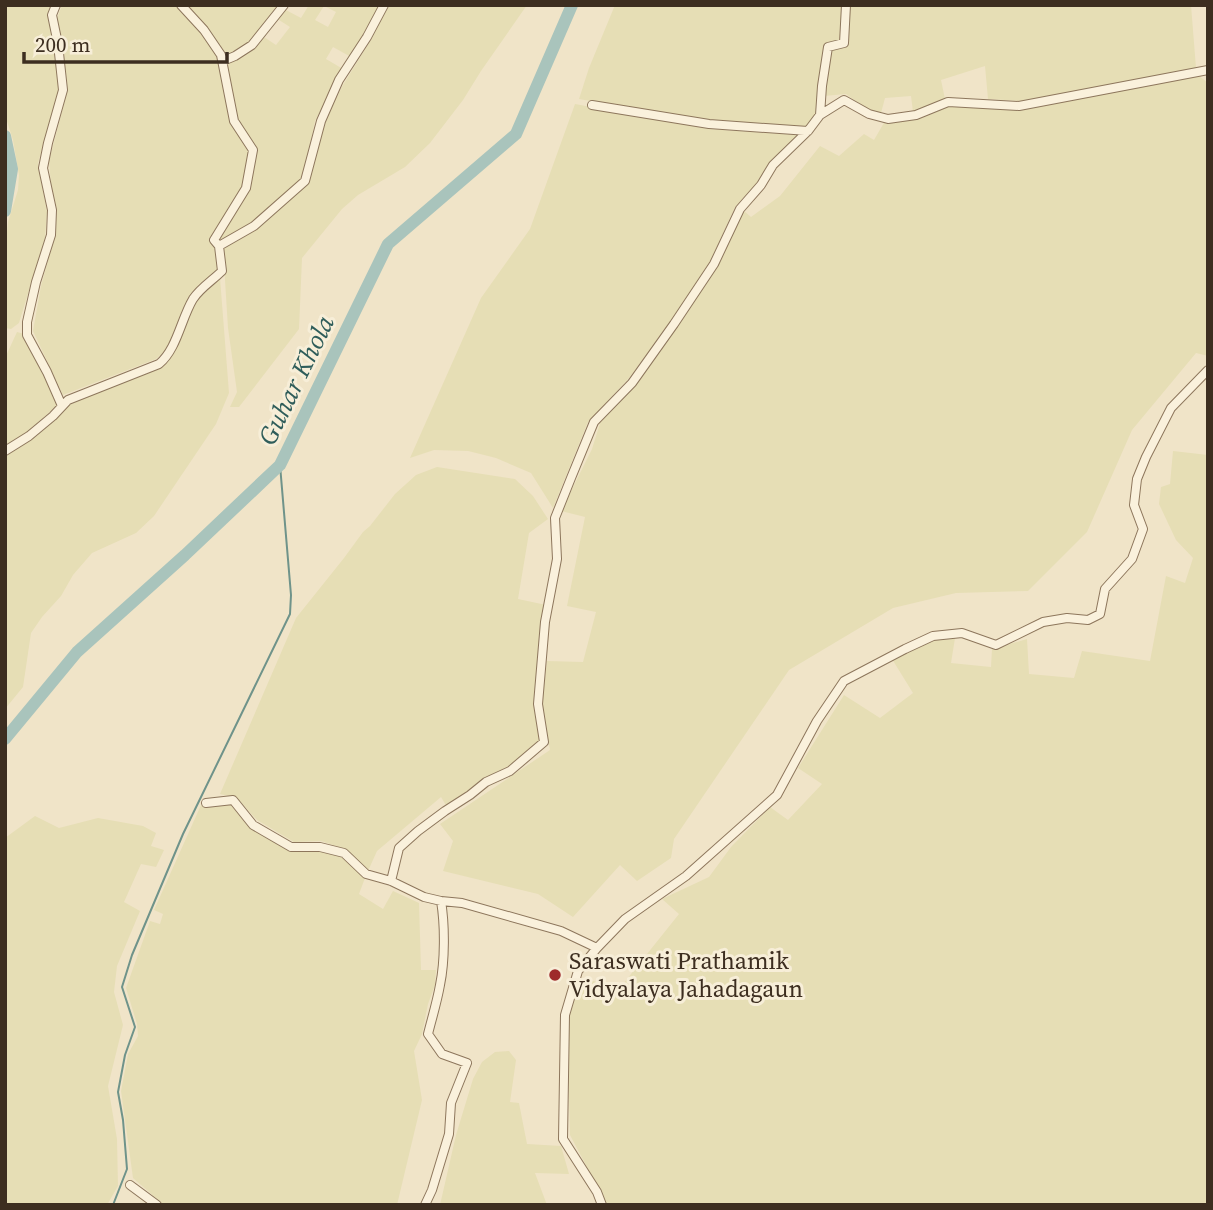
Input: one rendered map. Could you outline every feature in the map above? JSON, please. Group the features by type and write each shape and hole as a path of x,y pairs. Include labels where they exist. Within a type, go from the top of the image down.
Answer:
{"street":[{"path":"56,5 52,15 63,90 43,168 52,210 51,235 36,282 27,322 27,335 62,406"},
{"path":"5,451 29,436 68,400 159,364 170,353 181,322 195,296 222,271 219,246 214,240 246,188 253,150 234,121 221,55 204,30 181,5"},
{"path":"223,61 252,45 285,5"},
{"path":"219,246 254,226 305,181 321,121 339,80 368,37 384,5"},
{"path":"820,115 828,47 844,43 846,5"},
{"path":"391,881 399,848 486,782 510,771 544,742 538,704 545,622 557,559 555,518 594,422 632,383 674,324 714,264 740,209 761,185 773,165 808,131 820,115 844,100 869,114 888,119 916,115 948,102 1019,106 1208,70"},
{"path":"592,105 709,124 808,131"},
{"path":"603,1205 563,1139 565,1015 578,971 625,919 686,876 777,795 817,721 844,681 933,636 962,633 996,645 1043,622 1066,618 1088,620 1100,614 1105,589 1132,559 1143,528 1134,505 1138,480 1146,457 1171,408 1208,370"},
{"path":"206,803 233,800 253,825 290,848 320,847 344,853 366,874 391,881 424,897 462,903 561,931 597,948"},
{"path":"425,1205 449,1134 451,1103 467,1063 442,1054 428,1034 440,984 443,942 441,901"},
{"path":"130,1185 157,1205"}],"shaded area":[{"path":"5,5 52,5 59,91 38,163 47,212 45,238 19,323 11,329 5,328 5,253 8,222 18,190 19,175 13,140 5,115"},
{"path":"62,5 179,5 219,56 232,121 252,150 244,187 212,240 217,247 220,271 193,294 167,349 156,359 63,395 33,331 41,286 55,235 49,161 65,100 65,71 60,30 56,21"},
{"path":"185,5 282,5 249,42 225,58"},
{"path":"309,5 380,5 351,57 333,47 326,59 343,69 315,121 303,179 253,224 222,243 218,239 238,204 256,149 238,119 227,63 261,35 276,45 290,27 276,18 284,9 301,18","holes":["324,6 336,12 328,27 315,20"]},
{"path":"388,5 527,5 463,100 430,143 405,167 358,195 342,209 302,258 299,329 239,407 230,407 237,392 228,328 223,248 306,183 324,122"},
{"path":"615,5 1191,5 1196,68 1081,92 1021,101 988,99 985,66 941,80 945,99 913,112 911,96 885,98 881,113 866,109 846,94 824,96 817,114 804,129 709,122 579,99"},
{"path":"1198,75 1208,83 1208,356 1196,353 1132,430 1087,532 1028,591 956,593 893,608 789,670 674,839 671,858 637,881 620,865 573,917 538,894 443,871 453,841 440,824 550,750 542,704 547,661 583,662 596,612 567,606 585,517 561,511 592,449 601,420 636,383 743,210 751,217 780,196 820,146 839,156 864,134 874,140 885,121 947,104 1023,109"},
{"path":"575,104 709,129 798,135 769,163 758,182 735,207 710,262 671,322 629,378 588,422 553,508 531,473 496,458 468,451 434,450 410,458 481,298 530,229"},
{"path":"220,278 229,393 216,424 154,516 136,533 92,553 73,575 61,596 31,633 23,687 5,709 5,457 35,435 70,402 159,366 196,298"},
{"path":"17,332 24,334 46,375 57,405 26,434 5,447 5,358"},
{"path":"1173,451 1208,455 1208,1205 607,1205 570,1135 567,1016 577,989 587,979 619,989 679,914 662,899 709,877 731,847 770,807 788,820 822,784 798,768 844,695 880,718 913,693 892,659 933,639 955,638 951,663 991,667 992,649 1027,639 1029,674 1074,678 1082,651 1150,661 1166,576 1185,583 1193,558 1176,540 1159,504 1161,487 1170,484"},
{"path":"437,467 515,479 533,496 548,519 529,533 518,599 546,605 543,622 541,741 509,766 483,779 447,807 441,797 377,851 368,871 345,849 321,841 294,842 257,820 237,798 220,794 296,618 395,494 416,475"},
{"path":"229,803 248,826 287,849 342,855 365,878 359,894 383,909 393,891 419,903 421,970 436,970 435,985 422,1034 414,1051 422,1100 397,1205 164,1205 133,1178 121,1091 128,1054 138,1036 126,988 150,921 160,924 163,914 154,910 201,805"},
{"path":"35,816 59,828 98,818 143,826 156,833 151,846 164,850 156,867 141,864 124,902 140,911 117,966 114,992 123,1025 108,1086 117,1139 118,1186 107,1205 5,1205 5,838"},
{"path":"509,1051 516,1060 510,1102 519,1103 527,1144 561,1146 569,1174 535,1173 547,1205 440,1205 456,1135 473,1079 482,1062 495,1052"}],"waterway":[{"name":"Guhar Khola","path":"5,739 77,652 280,465 388,244 516,134 572,5"},
{"path":"5,136 12,169 5,211"},
{"path":"113,1205 127,1169 118,1092 125,1055 135,1027 122,987 132,955 183,834 290,614 291,595 280,465"}],"place":[{"name":"Saraswati Prathamik Vidyalaya Jahadagaun","path":"555,975"}]}
